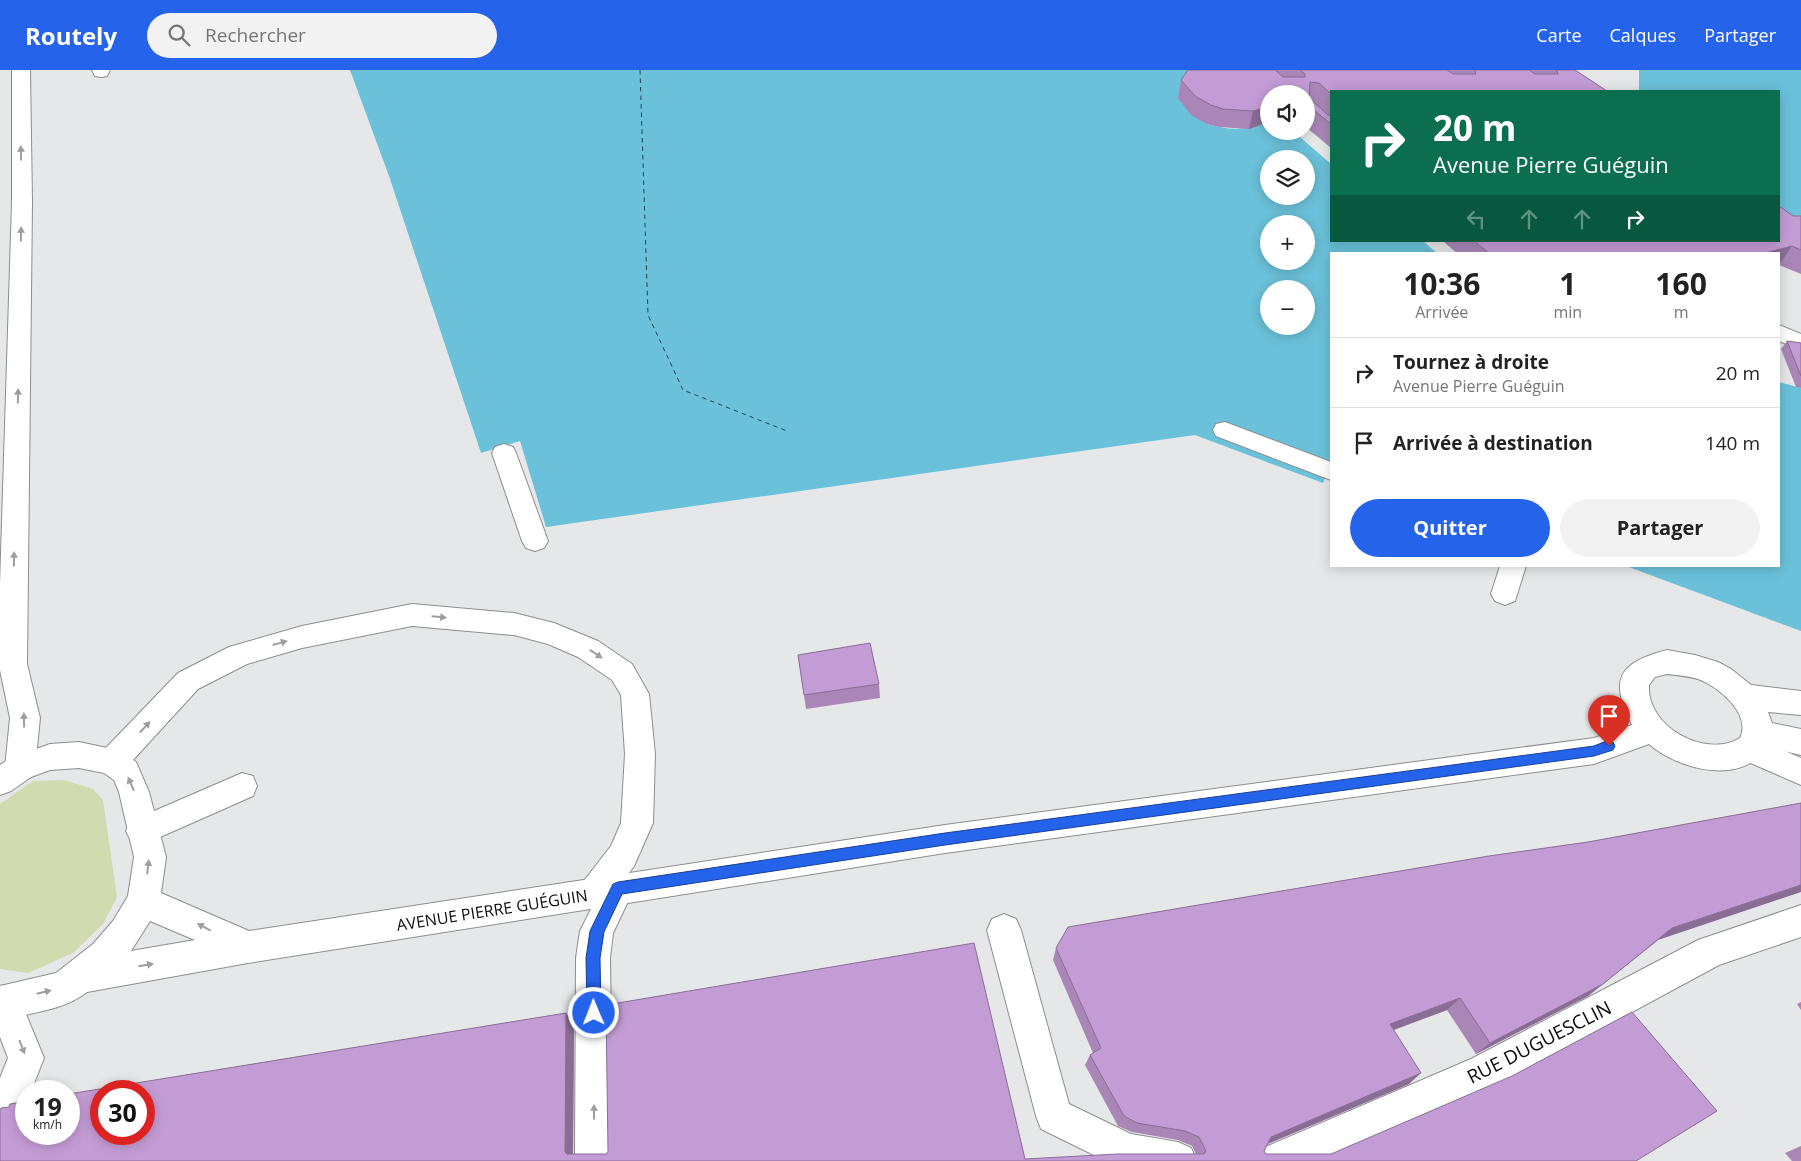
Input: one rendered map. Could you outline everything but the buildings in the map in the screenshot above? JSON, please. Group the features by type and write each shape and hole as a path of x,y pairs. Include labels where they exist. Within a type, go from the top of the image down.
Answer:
{"main road":[{"path":"10,775 25,718 14,664 13,606 11,204 21,70"},
{"path":"1780,332 1801,342"},
{"path":"1225,430 1330,471"},
{"path":"504,453 535,541"},
{"path":"1505,594 1513,567"},
{"path":"112,762 188,681 239,655 302,637 412,615 514,624 554,634 588,649 622,672 635,694 640,754 637,823 606,891 593,958 594,1161"},
{"path":"1754,741 1755,715 1744,696 1721,677 1694,665 1666,662 1645,668 1634,684 1634,698 1641,715 1653,730 1672,744 1694,754 1716,759 1735,757 1754,741 1786,740 1801,742"},
{"path":"1744,696 1792,703 1801,702"},
{"name":"AVENUE PIERRE GUÉGUIN","path":"81,976 606,891 945,839 1594,751 1653,730"},
{"path":"1754,741 1801,772"},
{"path":"0,1125 26,1058 2,1002 64,988 105,956 125,932 142,903 150,857 142,832 134,792 125,771 112,762 79,755 50,757 10,775"},
{"path":"142,832 242,786"},
{"path":"142,903 166,910 248,948"},
{"name":"RUE DUGUESCLIN","path":"1276,1161 1484,1072 1710,952 1801,922"},
{"path":"1004,930 1054,1116 1128,1152 1178,1161"}],"green space":[{"path":"64,780 93,789 103,800 117,897 103,924 73,953 28,973 0,969 0,804 33,781"}],"water":[{"path":"350,70 1231,70 1207,124 1238,129 1260,125 1260,140 1315,140 1315,137 1330,147 1330,242 1444,242 1456,252 1330,252 1330,466 1323,483 1195,435 546,527 520,441 481,453 389,176"},
{"path":"1639,70 1801,70 1801,235 1780,233 1780,90 1639,90"},
{"path":"1780,382 1801,388 1801,631 1629,567 1780,567"}],"pier":[{"path":"1315,135 1330,147 1330,163 1315,150 1303,140 1315,140"},
{"path":"1424,242 1444,242 1456,252 1436,252"}],"ferry route":[{"path":"640,70 648,315 683,390 787,431"}],"route":[{"path":"594,1013 593,958 597,931 618,889 945,839 1594,751 1609,746"}]}
